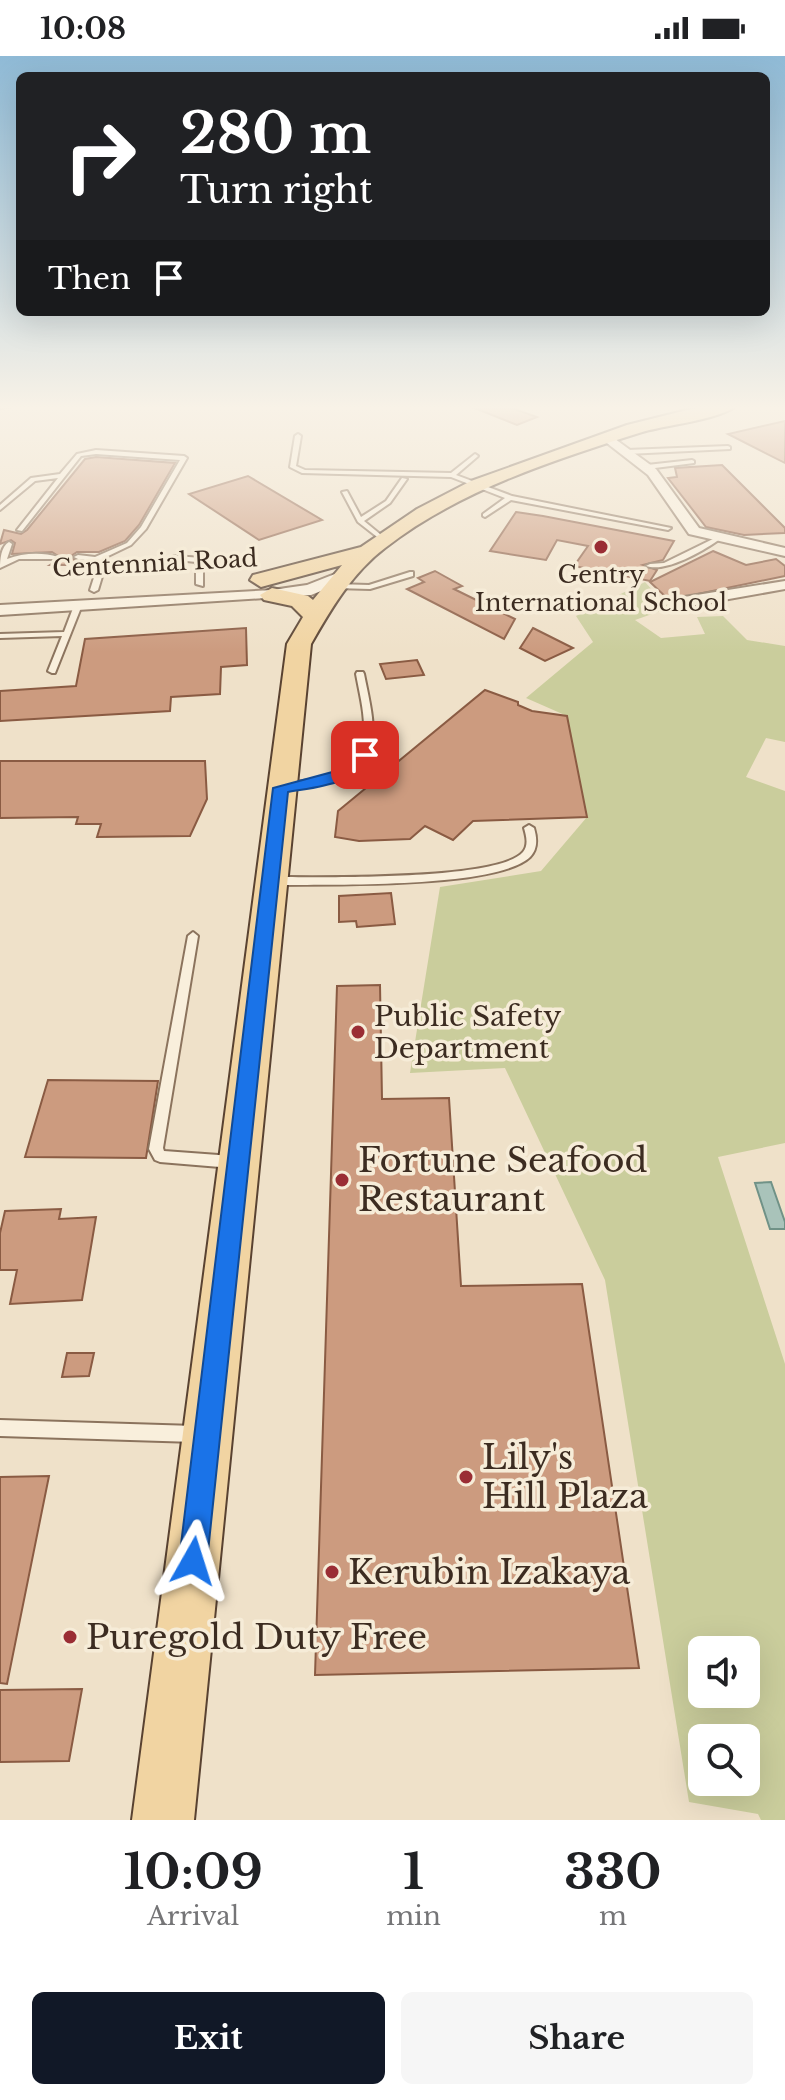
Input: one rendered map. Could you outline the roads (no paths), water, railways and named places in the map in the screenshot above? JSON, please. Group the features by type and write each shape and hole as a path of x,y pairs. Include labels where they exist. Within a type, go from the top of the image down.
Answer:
{"main road":[{"path":"267,588 300,601 424,513 477,487"},
{"path":"267,588 342,572"},
{"path":"163,1820 296,655 342,572"}],"street":[{"path":"662,487 694,531 717,539 785,552"},
{"name":"Centennial Road","path":"0,596 200,584 267,588"},
{"path":"684,602 785,585"},
{"name":"Centennial Road","path":"0,610 267,588"}],"lane":[{"path":"0,508 24,487"},
{"path":"20,530 51,487"},
{"path":"98,558 129,544 144,528 167,487"},
{"path":"342,572 398,487"},
{"path":"486,487 668,528"},
{"path":"342,572 345,492"},
{"path":"650,566 665,565 717,539"},
{"path":"1,565 9,544"},
{"path":"1,565 25,556 54,557"},
{"path":"78,557 103,560 94,590"},
{"path":"177,558 200,560 200,584"},
{"path":"342,572 370,587 410,574"},
{"path":"52,671 78,605"},
{"path":"0,636 66,634"},
{"path":"281,788 322,782 352,771 365,755 371,725 360,674"},
{"path":"269,881 454,874 502,868 527,854 533,842 529,828"},
{"path":"193,936 156,1149 160,1156 171,1159 236,1162"},
{"path":"0,1428 208,1435"}],"water":[{"path":"771,1182 785,1229 770,1229 755,1183"}],"place":[{"name":"Gentry International School","path":"601,547"},
{"name":"Public Safety Department","path":"358,1032"},
{"name":"Fortune Seafood Restaurant","path":"342,1180"},
{"name":"Lily's Hill Plaza","path":"466,1477"},
{"name":"Kerubin Izakaya","path":"332,1572"},
{"name":"Puregold Duty Free","path":"70,1637"}]}
